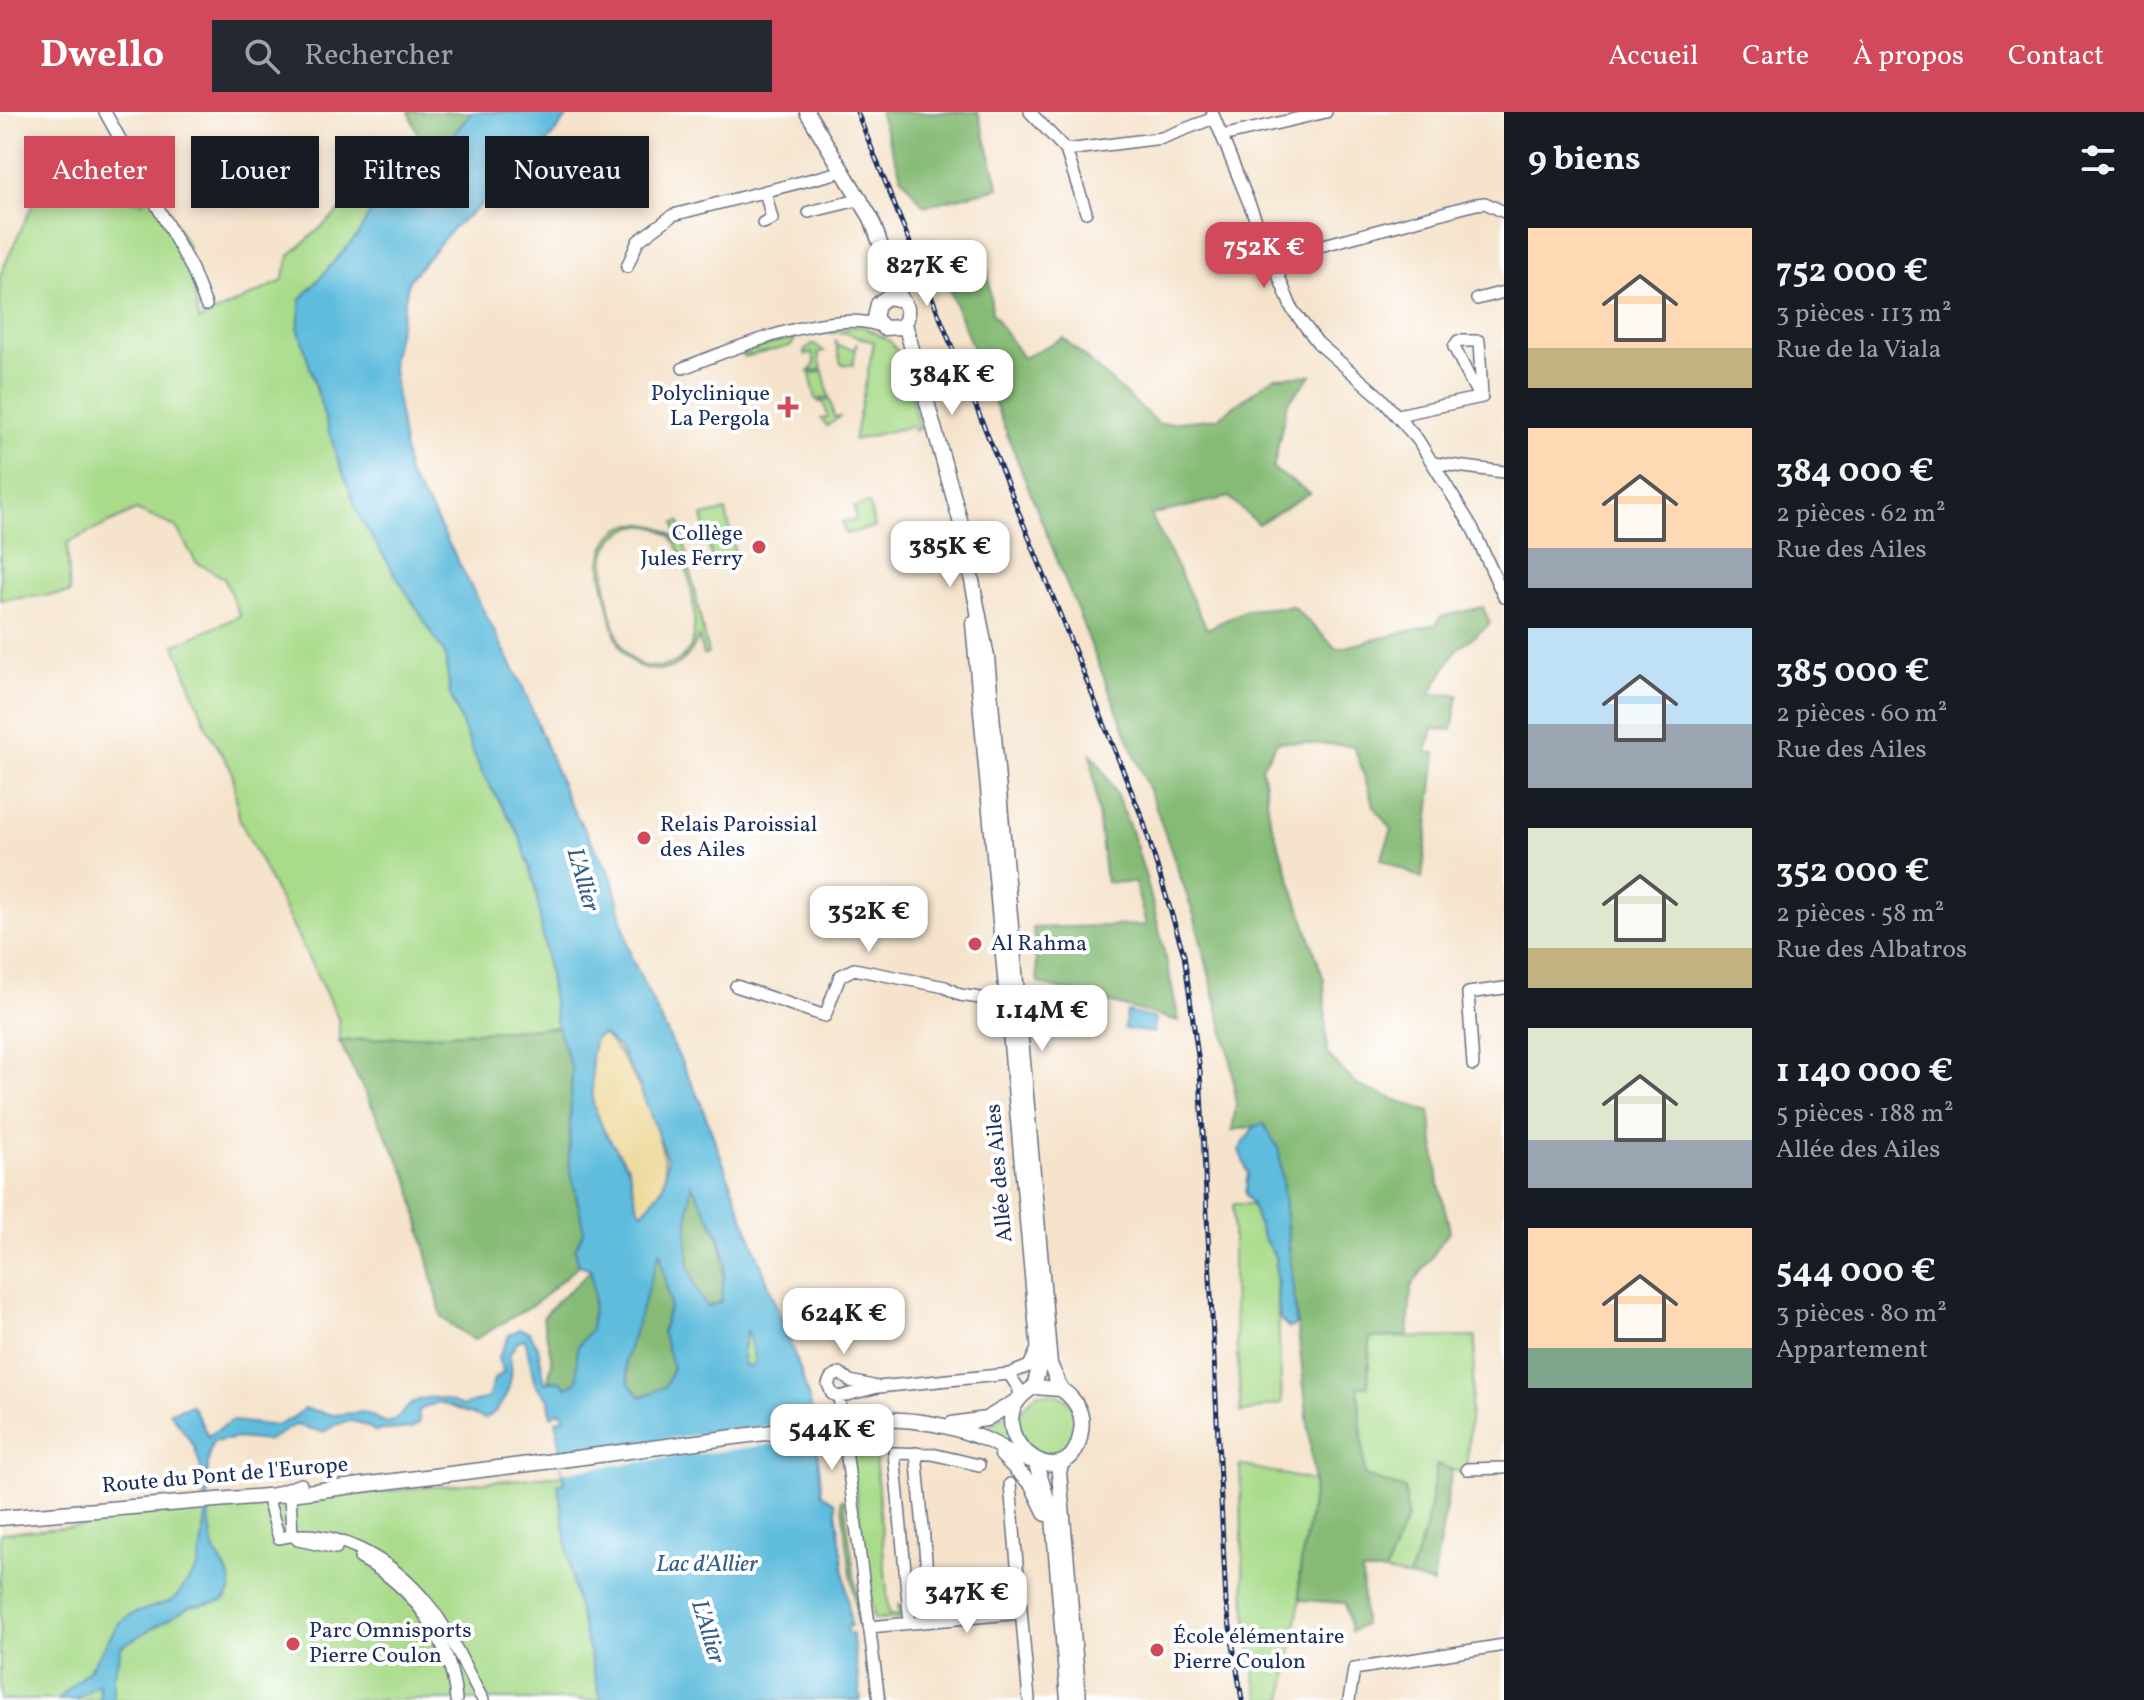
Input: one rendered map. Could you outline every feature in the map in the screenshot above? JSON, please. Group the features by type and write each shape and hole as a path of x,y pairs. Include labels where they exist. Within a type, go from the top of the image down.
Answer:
{"main road":[{"path":"807,112 862,199 884,256 894,299 907,308 901,326 880,326 875,309 894,299"},
{"name":"Allée des Ailes","path":"901,326 967,569 1050,1364 1061,1389"},
{"name":"Allée des Ailes","path":"901,326 972,569 987,657 1040,1364 1033,1388"},
{"path":"942,1425 986,1419 1033,1388 1061,1389 1075,1401 1082,1425 1075,1449 1062,1462 1059,1472 1079,1700"},
{"path":"1019,1400 1013,1430 1022,1450 1035,1461 1050,1504 1068,1700"},
{"name":"Route du Pont de l'Europe","path":"0,1515 453,1473 848,1422 895,1418 942,1425"},
{"path":"942,1425 983,1438 1013,1456 1062,1462"},
{"path":"942,1425 985,1444 1032,1485 1044,1509 1054,1546"}],"street":[{"path":"105,112 192,269 206,305"},
{"path":"1030,112 1066,150 1086,212"},
{"path":"1222,136 1326,112"},
{"path":"1066,150 1162,138 1213,115 1282,291 1305,327 1398,415 1433,463 1472,527 1504,597"},
{"path":"627,267 638,241 673,215 844,171"},
{"path":"763,223 772,219 765,191"},
{"path":"809,212 862,199"},
{"path":"1272,259 1476,204 1485,203 1504,212"},
{"path":"1477,299 1504,292"},
{"path":"683,368 778,337 845,321 875,309"},
{"path":"845,321 880,326"},
{"path":"1398,415 1479,397 1484,392 1481,345 1475,338 1458,341 1454,347 1479,397"},
{"path":"1433,463 1504,472"},
{"path":"736,986 825,1016 840,976 854,969 1012,1003"},
{"path":"1473,1065 1468,993 1504,988"},
{"path":"879,1700 846,1390 1013,1372 1029,1366 1037,1347"},
{"path":"1013,1372 1033,1388"},
{"path":"1013,1372 1019,1400"},
{"path":"910,1623 894,1453 916,1453 979,1465"},
{"path":"916,1453 929,1592"},
{"path":"1467,1469 1504,1468"},
{"path":"1010,1484 1029,1700"},
{"path":"283,1490 292,1534 298,1540 348,1552 392,1579 421,1609 441,1640 451,1667 456,1700"},
{"path":"283,1490 279,1538 300,1532 351,1545 398,1572 433,1612 483,1700"},
{"path":"908,1595 1019,1584"},
{"path":"869,1627 1021,1613"},
{"path":"1349,1700 1354,1669 1504,1645"}],"green space":[{"path":"110,112 124,136 120,136"},
{"path":"409,112 472,112 452,136 419,136"},
{"path":"879,112 978,112 999,188 924,206 902,178"},
{"path":"31,208 166,208 187,244 199,320 282,281 290,255 343,208 373,208 357,236 301,299 359,516 445,654 450,694 481,771 519,834 535,885 557,1027 339,1041 339,1020 239,818 232,771 208,730 175,645 240,616 224,578 196,562 176,527 136,510 67,543 70,593 0,600 0,275"},
{"path":"988,271 992,313 1023,358 1063,338 1159,424 1218,418 1274,377 1311,375 1287,403 1273,469 1310,493 1258,524 1229,497 1151,515 1207,629 1246,610 1292,606 1337,649 1437,624 1440,617 1483,607 1490,624 1456,650 1430,694 1458,695 1452,730 1433,729 1426,752 1436,753 1422,879 1381,859 1392,829 1375,809 1354,746 1278,741 1262,767 1270,819 1324,980 1327,1054 1358,1086 1430,1112 1439,1184 1450,1230 1411,1287 1408,1336 1370,1338 1368,1386 1358,1387 1365,1476 1405,1489 1407,1517 1385,1572 1362,1572 1364,1625 1351,1632 1345,1603 1300,1600 1300,1571 1314,1481 1279,1150 1264,1125 1232,1130 1236,1104 1231,1061 1195,918 1156,808 950,291"},
{"path":"862,326 890,341 902,358 919,429 914,431 912,426 854,440 874,342 846,333 808,333"},
{"path":"795,339 791,346 744,357 741,354"},
{"path":"835,340 837,346 854,349 857,343 853,365 841,364"},
{"path":"813,344 824,351 818,353 822,369 809,372 815,364 812,353 805,355 804,351"},
{"path":"823,371 829,397 816,400 810,374"},
{"path":"830,399 834,417 840,417 827,426 821,419 828,417 824,403 818,402"},
{"path":"869,503 875,527 845,534 842,522 856,519 854,507"},
{"path":"726,511 735,554 712,559 702,516"},
{"path":"680,522 708,654 703,655 699,637 679,664 666,669 645,669 626,656 620,646 616,635 602,578 602,557 606,544 622,527 633,524 656,526 667,531 677,539 675,523","holes":["635,526 654,527 670,536 683,558 692,592 693,640 682,657 666,666 640,664 625,651 608,601 605,570 607,549 622,532"]},
{"path":"1091,754 1122,808 1135,843 1157,919 1179,1021 1038,983 1033,928 1146,925 1135,883 1106,882"},
{"path":"557,1027 572,1069 569,1162 584,1231 575,1249 579,1265 536,1303 474,1340 442,1318 409,1180 339,1041"},
{"path":"691,1182 714,1227 722,1252 721,1303 706,1307 692,1278 687,1247"},
{"path":"1233,1204 1252,1204 1263,1238 1275,1256 1282,1403 1241,1413 1233,1289"},
{"path":"659,1249 670,1305 662,1332 673,1368 665,1387 641,1397 629,1384 625,1361"},
{"path":"591,1269 594,1296 591,1330 577,1347 577,1382 567,1387 559,1380 548,1381 552,1361 543,1318"},
{"path":"748,1327 755,1361 752,1368 745,1366 742,1352"},
{"path":"1476,1337 1466,1474 1437,1465 1426,1528 1409,1577 1385,1572 1407,1517 1365,1476 1358,1387 1368,1385 1370,1338"},
{"path":"1038,1393 1058,1395 1068,1401 1076,1419 1071,1440 1056,1455 1045,1459 1027,1443 1019,1428 1022,1411"},
{"path":"1009,1412 1018,1451 989,1435 990,1425"},
{"path":"862,1450 863,1455 868,1455 869,1450 875,1455 889,1615 899,1614 898,1604 903,1604 903,1618 874,1619 850,1452"},
{"path":"1437,1464 1452,1470 1433,1584 1409,1577 1426,1528"},
{"path":"1240,1465 1314,1481 1300,1571 1300,1600 1283,1700 1260,1700 1254,1671 1244,1583"},
{"name":"Parc Omnisports Pierre Coulon","path":"562,1475 564,1483 559,1483 573,1587 601,1700 0,1700 0,1533 83,1526 87,1519"},
{"path":"844,1499 861,1625 858,1625 841,1500"}],"sand":[{"path":"602,1034 613,1045 636,1081 661,1146 663,1185 643,1212 638,1208 628,1167 604,1131 593,1104 591,1056 595,1038"}],"water":[{"path":"472,112 571,112 552,136 485,136 485,202 452,229 409,280 392,362 408,475 433,513 522,685 568,801 612,877 631,957 700,1101 801,1372 814,1417 822,1494 835,1502 851,1626 847,1627 848,1633 852,1633 861,1700 601,1700 573,1587 558,1483 564,1483 556,1421 565,1418 560,1411 551,1416 549,1399 535,1384 525,1339 518,1341 509,1355 510,1382 504,1400 485,1419 439,1402 419,1410 419,1423 412,1428 374,1431 360,1423 348,1421 323,1432 295,1425 267,1441 237,1438 213,1442 208,1463 209,1512 215,1551 230,1580 229,1594 223,1601 190,1607 122,1646 113,1676 113,1700 100,1700 99,1684 75,1700 58,1700 90,1668 119,1623 129,1615 174,1600 198,1567 206,1517 201,1468 194,1446 170,1412 192,1405 208,1436 231,1421 270,1425 286,1422 304,1408 334,1415 363,1412 387,1423 413,1403 427,1398 441,1398 462,1406 488,1398 494,1379 504,1372 498,1359 509,1335 520,1329 529,1332 538,1347 545,1383 559,1380 567,1387 577,1382 577,1347 591,1330 594,1296 591,1269 579,1265 575,1249 584,1231 569,1162 572,1069 557,1027 535,885 519,834 481,771 450,694 445,654 359,516 335,452 298,327 301,299 357,236 373,208 469,208 469,136 452,136","holes":["602,1034 618,1047 638,1082 667,1159 664,1186 643,1212 638,1208 628,1167 604,1131 593,1104 591,1056 595,1038","691,1184 720,1236 726,1261 721,1302 707,1307 692,1278 687,1248","660,1250 670,1305 662,1332 673,1368 665,1387 641,1397 629,1384 625,1361","747,1330 755,1361 752,1367 745,1366 742,1352"]},
{"path":"1127,1012 1156,1019 1153,1033 1124,1029"},
{"path":"1264,1124 1279,1150 1296,1320 1295,1326 1289,1328 1280,1319 1275,1256 1263,1238 1252,1204 1245,1194 1248,1173 1239,1150 1255,1126"}],"pier":[{"path":"818,1419 820,1438 563,1472 560,1453"}],"railway":[{"path":"857,112 1143,820 1184,955 1200,1071 1226,1603 1242,1700"}],"place":[{"name":"Polyclinique La Pergola","path":"788,407"},
{"name":"Collège Jules Ferry","path":"759,547"},
{"name":"Relais Paroissial des Ailes","path":"644,838"},
{"name":"Al Rahma","path":"975,944"},
{"name":"Parc Omnisports Pierre Coulon","path":"293,1644"},
{"name":"École élémentaire Pierre Coulon","path":"1157,1650"}],"water label":[{"name":"L'Allier","path":"582,880"},
{"name":"Lac d'Allier","path":"707,1565"},
{"name":"L'Allier","path":"707,1632"}]}
